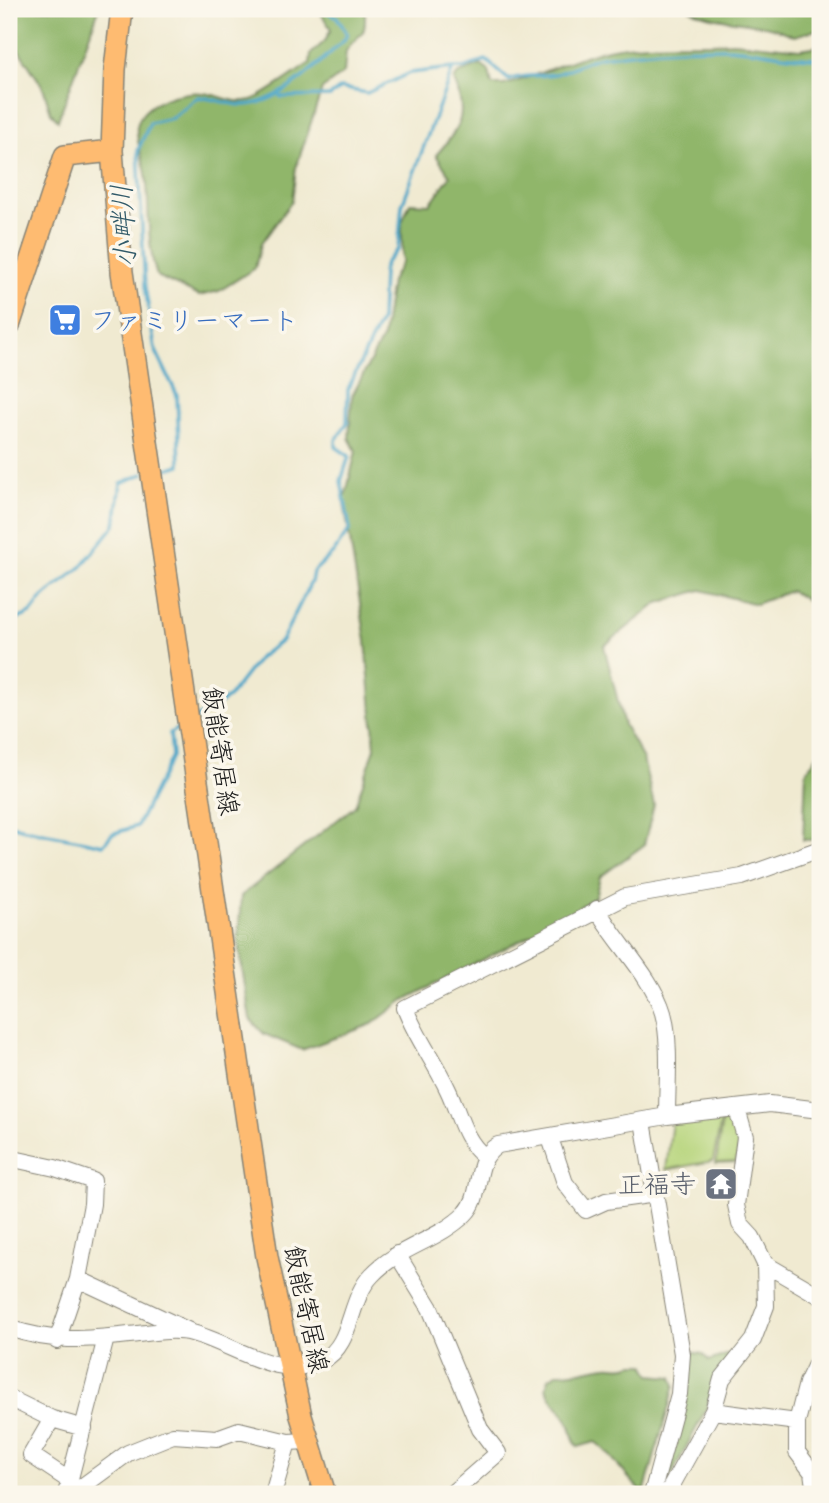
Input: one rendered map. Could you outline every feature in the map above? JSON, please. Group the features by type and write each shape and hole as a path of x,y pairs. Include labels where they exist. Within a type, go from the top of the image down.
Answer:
{"main road":[{"name":"飯能寄居線","path":"122,9 115,69 112,151 122,272 267,1257 289,1366 298,1442 325,1494"},
{"path":"9,326 65,156 112,151"}],"street":[{"path":"484,1156 474,1149 448,1089 405,1008 625,897 742,877 820,849"},
{"path":"597,909 606,925 618,936 664,1015 667,1116"},
{"path":"78,1279 191,1332 272,1365 289,1366 320,1361 337,1349 344,1338 353,1302 371,1275 397,1254 455,1222 470,1209 484,1156 498,1145 667,1116 771,1104 820,1110"},
{"path":"667,1494 713,1411 722,1379 753,1339 766,1306 768,1287 765,1264 752,1237 740,1224 736,1205 745,1137 737,1109"},
{"path":"643,1121 682,1370 652,1494"},
{"path":"550,1138 565,1183 586,1210 606,1201 656,1194"},
{"path":"9,1158 55,1168 93,1181 92,1204 78,1279 57,1341"},
{"path":"397,1254 430,1308 480,1429 498,1453 451,1494"},
{"path":"765,1264 820,1296"},
{"path":"9,1328 57,1341 161,1331 191,1332"},
{"path":"69,1490 106,1338"},
{"path":"815,1494 812,1472 797,1452 797,1422 807,1383 820,1356"},
{"path":"9,1398 52,1419 84,1428"},
{"path":"713,1411 797,1422"},
{"path":"52,1419 31,1455 69,1490"},
{"path":"69,1490 128,1452 173,1435 217,1438 239,1430 298,1442 273,1494"}],"green space":[{"path":"9,9 99,9 58,120 51,113 43,87 12,40 9,44"},
{"path":"318,9 365,9 365,26 362,34 346,51 344,73 322,89 296,168 292,201 261,244 255,268 219,291 199,296 157,276 150,239 146,174 137,138 140,118 154,104 185,93 204,93 233,101 251,100 264,94 310,63 311,54 325,41 331,29"},
{"path":"689,9 820,9 820,29 794,36 768,27 715,18"},
{"path":"733,42 800,49 820,46 820,608 790,591 756,604 701,590 658,603 604,646 624,725 643,759 654,805 644,845 600,877 595,897 552,924 404,1000 372,1024 302,1050 264,1034 250,1019 238,941 241,896 355,806 375,748 366,641 344,502 356,451 349,438 352,396 383,337 391,281 402,262 402,222 410,203 430,204 450,176 436,155 451,137 460,120 461,102 454,80 459,73 481,65 489,71 492,85 504,85 582,57 623,46"},
{"path":"820,751 820,840 803,840 806,772"},
{"path":"722,1115 713,1161 666,1170 672,1121"},
{"path":"723,1115 732,1115 741,1136 736,1162 716,1163"},
{"path":"691,1352 703,1354 709,1361 729,1354 732,1361 718,1373 706,1410 667,1483 663,1476 689,1377"},
{"path":"645,1364 651,1375 672,1377 675,1385 644,1493 595,1442 578,1447 568,1421 546,1388 549,1378 557,1373"}],"waterway":[{"name":"小畔川","path":"157,472 180,465 177,395 155,349 145,287 138,150 150,123 172,118 198,97 241,105 255,103 269,99 297,82 344,40 347,34 337,17 321,9"},
{"path":"195,719 228,698 259,658 282,640 311,582 313,572 333,553 350,529 341,481 349,456 336,447 336,440 347,423 348,389 381,320 383,272 385,263 398,249 402,205 453,68 464,68 486,60 509,80 555,74 601,57 659,50 732,48 820,58"},
{"path":"279,94 281,97 330,96 341,88 367,93 410,73 453,68"},
{"name":"小畔川","path":"9,623 31,613 43,597 81,567 115,525 121,483 143,474"},
{"path":"9,824 103,845 112,834 137,826 172,756 170,733 182,726"}],"place":[{"name":"ファミリーマート","path":"65,320"},
{"name":"正福寺","path":"721,1184"}]}
